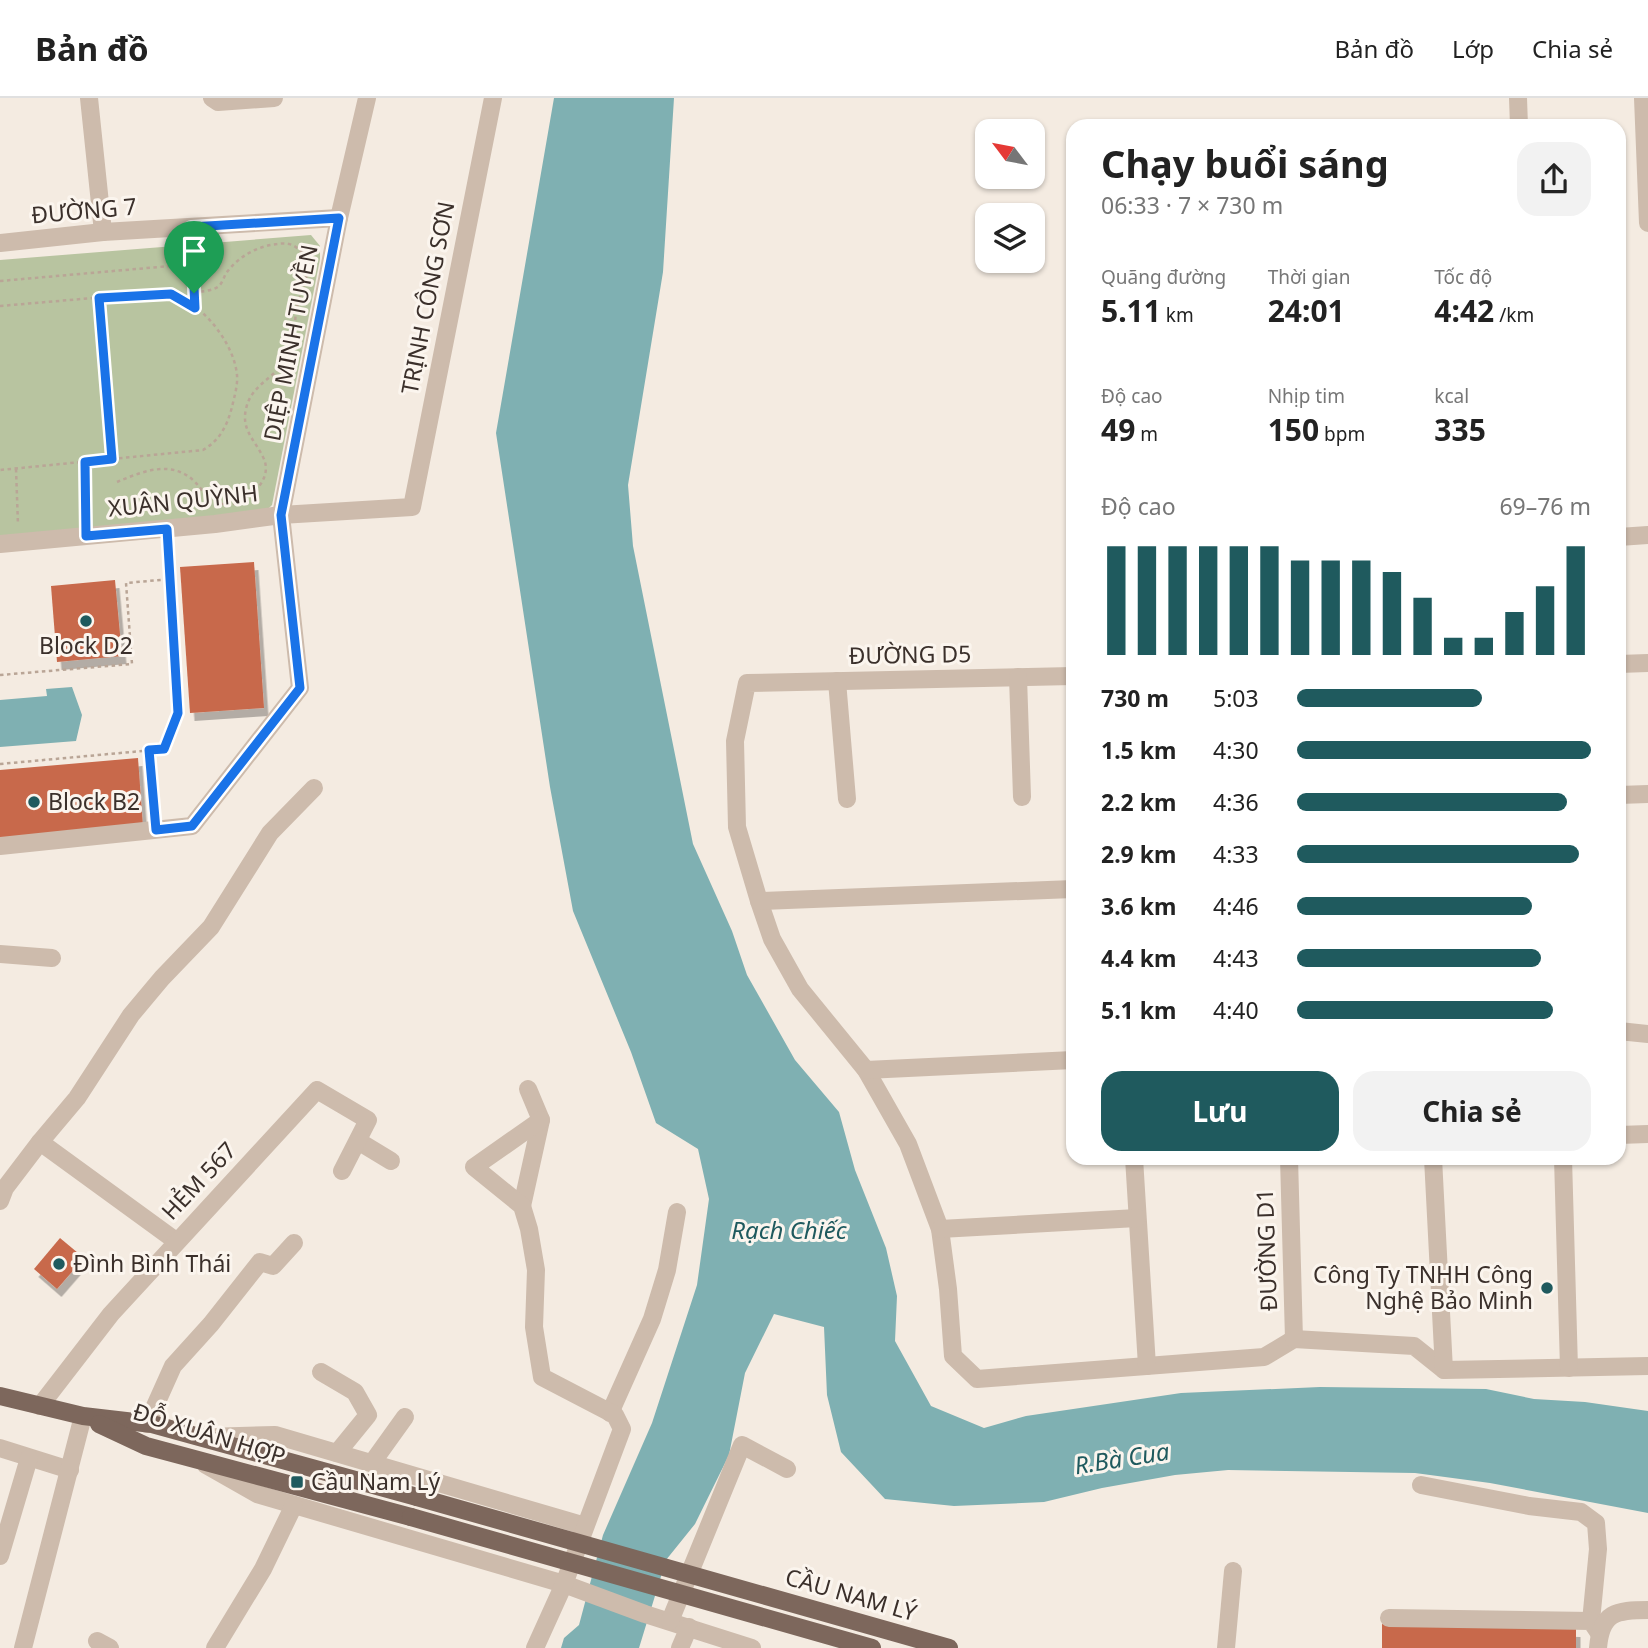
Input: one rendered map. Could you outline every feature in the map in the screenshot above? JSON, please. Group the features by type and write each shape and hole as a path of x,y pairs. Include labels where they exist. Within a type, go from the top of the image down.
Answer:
{"main road":[{"path":"0,1395 83,1416"},
{"name":"ĐỖ XUÂN HỢP","path":"83,1416 147,1424 417,1497"},
{"name":"ĐỖ XUÂN HỢP","path":"83,1416 146,1446 411,1517"},
{"name":"CẦU NAM LÝ","path":"417,1497 949,1648"},
{"name":"CẦU NAM LÝ","path":"411,1517 872,1648"}],"street":[{"path":"89,98 103,232"},
{"path":"212,98 218,102 274,98"},
{"name":"DIỆP MINH TUYỀN","path":"0,846 192,826 300,688 281,515 339,218 367,98"},
{"name":"TRỊNH CÔNG SƠN","path":"412,507 493,98"},
{"path":"1518,98 1519,119"},
{"path":"1643,98 1648,223"},
{"name":"ĐƯỜNG 7","path":"0,243 103,232 339,218"},
{"name":"XUÂN QUỲNH","path":"0,544 167,529 281,515 412,507"},
{"path":"1626,537 1648,535"},
{"path":"1626,664 1648,663"},
{"name":"ĐƯỜNG D5","path":"759,901 737,827 735,741 747,683 1066,676"},
{"path":"1018,677 1022,797"},
{"path":"837,681 847,799"},
{"path":"0,1201 5,1188 77,1098 131,1016 162,978 211,927 270,833 314,788"},
{"path":"1626,795 1648,794"},
{"path":"1066,889 759,901 772,939 800,989 866,1070 908,1144 940,1229 953,1356 977,1379 1264,1357 1294,1339 1414,1346 1444,1370 1648,1366"},
{"path":"0,954 52,958"},
{"path":"1626,1032 1648,1034"},
{"path":"866,1070 1066,1060"},
{"path":"528,1089 541,1121 522,1206 536,1270 534,1327 542,1377 610,1413 620,1422 622,1429 564,1584 535,1648"},
{"name":"HẺM 567","path":"40,1406 111,1314 317,1090 368,1120 358,1141"},
{"path":"522,1206 474,1167 541,1121"},
{"path":"1626,1135 1648,1134"},
{"path":"342,1171 358,1141 391,1161"},
{"path":"40,1142 176,1241"},
{"path":"1134,1165 1147,1366"},
{"name":"ĐƯỜNG D1","path":"1289,1165 1294,1339"},
{"path":"1433,1165 1444,1370"},
{"path":"1563,1165 1569,1368"},
{"path":"610,1413 652,1320 667,1270 677,1212"},
{"path":"940,1229 1138,1219"},
{"path":"147,1424 169,1372 183,1353 211,1324 260,1262 273,1266 295,1243"},
{"path":"321,1372 355,1392 368,1415 337,1453"},
{"path":"23,1648 83,1416"},
{"path":"372,1463 405,1417"},
{"path":"200,1437 275,1435 585,1525"},
{"path":"670,1621 741,1445 787,1469"},
{"path":"0,1448 70,1470"},
{"path":"0,1556 29,1458"},
{"path":"195,1458 257,1494 564,1584 752,1648"},
{"path":"1421,1485 1529,1506 1581,1511 1596,1523 1599,1630"},
{"path":"215,1648 263,1569 294,1505"},
{"path":"1226,1648 1233,1571"},
{"path":"1389,1618 1599,1630 1621,1610 1648,1610"},
{"path":"680,1648 689,1628"}],"path":[{"path":"191,227 195,308"},
{"path":"117,482 165,468 193,480 207,499 217,505 240,502 258,490 261,483 265,460 244,426 246,408 256,388 272,377 290,355 296,339 296,315 307,261 304,253 292,245 274,244 256,249 238,260 219,286 194,293"},
{"path":"0,281 193,264"},
{"path":"0,306 171,294 195,308 219,333 233,359 237,377 225,427 214,444 203,450 0,470"},
{"path":"99,298 112,459"},
{"path":"85,462 86,536"},
{"path":"16,469 19,542"},
{"path":"0,764 164,749 178,713 167,529"},
{"path":"0,675 132,664 126,583 171,579"},
{"path":"149,750 156,830"}],"green space":[{"path":"311,235 320,246 320,259 272,505 263,514 0,536 0,260"}],"water":[{"name":"Rạch Chiếc","path":"554,98 674,98 663,272 628,485 633,546 693,844 732,931 747,975 795,1060 839,1112 855,1170 886,1248 897,1296 895,1341 931,1406 984,1428 1026,1416 1181,1393 1320,1387 1486,1389 1534,1399 1585,1402 1648,1411 1648,1513 1490,1483 1415,1473 1228,1470 1175,1475 1044,1502 954,1506 885,1499 841,1452 827,1395 824,1327 774,1314 745,1373 729,1455 695,1524 666,1560 639,1648 561,1648 564,1638 579,1625 603,1535 652,1423 697,1285 709,1199 698,1149 656,1123 631,1052 573,911 550,787 496,433"},
{"path":"72,687 82,715 76,741 0,747 0,700 47,696 46,689"}],"building":[{"path":"254,562 264,708 190,713 180,567"},
{"name":"Block D2","path":"115,580 122,656 57,662 51,586"},
{"path":"138,758 143,827 0,840 0,770"},
{"name":"Đình Bình Thái","path":"60,1238 84,1258 57,1289 34,1269"},
{"path":"1382,1624 1576,1629 1576,1648 1382,1648"}],"place":[{"name":"Block D2","path":"86,621"},
{"name":"Block B2","path":"34,802"},
{"name":"Đình Bình Thái","path":"59,1264"},
{"name":"Công Ty TNHH Công Nghệ Bảo Minh","path":"1547,1288"},
{"name":"Cầu Nam Lý","path":"297,1482"}],"route":[{"path":"339,218 281,515 300,688 192,826 156,830 149,750 164,749 178,713 167,529 86,536 85,462 112,459 99,298 151,293 171,294 195,308 194,293 191,227 339,218"}],"water label":[{"name":"R.Bà Cua","path":"1122,1459"}]}
